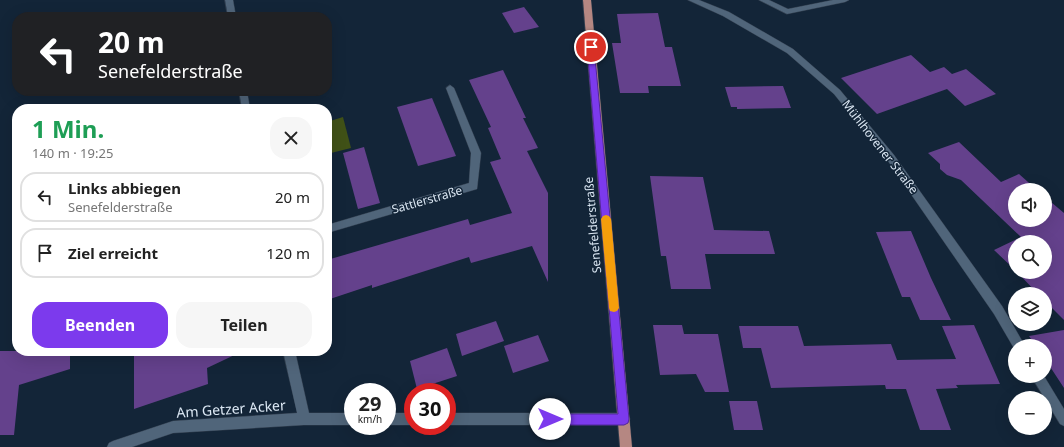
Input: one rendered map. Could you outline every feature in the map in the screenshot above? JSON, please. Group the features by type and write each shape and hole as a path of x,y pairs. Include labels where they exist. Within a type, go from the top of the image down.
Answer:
{"main road":[{"name":"Senefelderstraße","path":"587,0 626,447"}],"street":[{"path":"230,0 231,12"},
{"name":"Mühlhovener Straße","path":"692,0 726,14 790,51 837,92 891,158 998,310 1015,339"},
{"path":"763,0 787,12 844,0"},
{"name":"Sattlerstraße","path":"332,227 474,186 476,153 450,88"},
{"path":"290,356 304,419"},
{"path":"1041,383 1064,420"},
{"name":"Am Getzer Acker","path":"113,447 173,427 304,419 344,419"},
{"path":"456,419 624,419"}],"green space":[{"path":"343,117 351,148 332,153 332,120"}],"building":[{"path":"524,7 539,27 514,33 502,13"},
{"path":"658,13 665,47 672,47 681,86 648,86 649,93 620,93 612,43 621,43 617,14"},
{"path":"911,55 930,72 944,67 952,74 966,69 996,94 965,106 947,89 877,114 841,78"},
{"path":"503,70 526,118 523,118 538,148 527,151 548,193 548,282 532,246 471,263 469,257 372,288 372,285 332,298 332,259 468,219 470,225 512,213 490,162 501,159 488,128 491,127 469,80"},
{"path":"783,86 791,108 737,109 737,107 731,107 725,87"},
{"path":"432,98 456,156 418,166 397,107"},
{"path":"959,142 1001,182 1019,174 1029,183 1008,183 1008,225 961,180 947,175 940,169 940,164 928,153"},
{"path":"364,147 380,203 358,209 343,153"},
{"path":"650,176 703,177 714,230 769,231 775,254 705,254 711,289 671,289 666,256 661,256"},
{"path":"1052,203 1064,213 1064,320 1052,308 1052,287 1031,287 1024,279 1052,279 1052,235 1019,235 1010,227 1052,227"},
{"path":"911,231 951,320 920,320 910,297 902,297 876,232"},
{"path":"1008,243 1008,263 994,250"},
{"path":"496,321 504,341 462,356 456,334"},
{"path":"653,325 682,325 684,334 718,334 729,392 705,392 696,374 660,375"},
{"path":"974,325 1000,384 956,385 958,388 936,389 951,430 920,430 906,389 886,389 885,385 771,388 761,348 743,348 739,326 798,326 804,346 891,344 897,360 956,359 942,326"},
{"path":"1064,330 1064,388 1052,370 1052,339 1031,339 1029,336"},
{"path":"538,335 549,361 513,373 504,346"},
{"path":"447,348 457,376 435,383 416,383 410,361"},
{"path":"0,351 12,351 12,356 70,356 70,369 19,385 14,435 0,435"},
{"path":"134,356 232,356 207,368 208,384 134,409"},
{"path":"729,401 757,401 763,430 734,430"}],"slow traffic":[{"path":"606,219 614,308"}],"route":[{"path":"550,419 624,419 591,47"}]}
